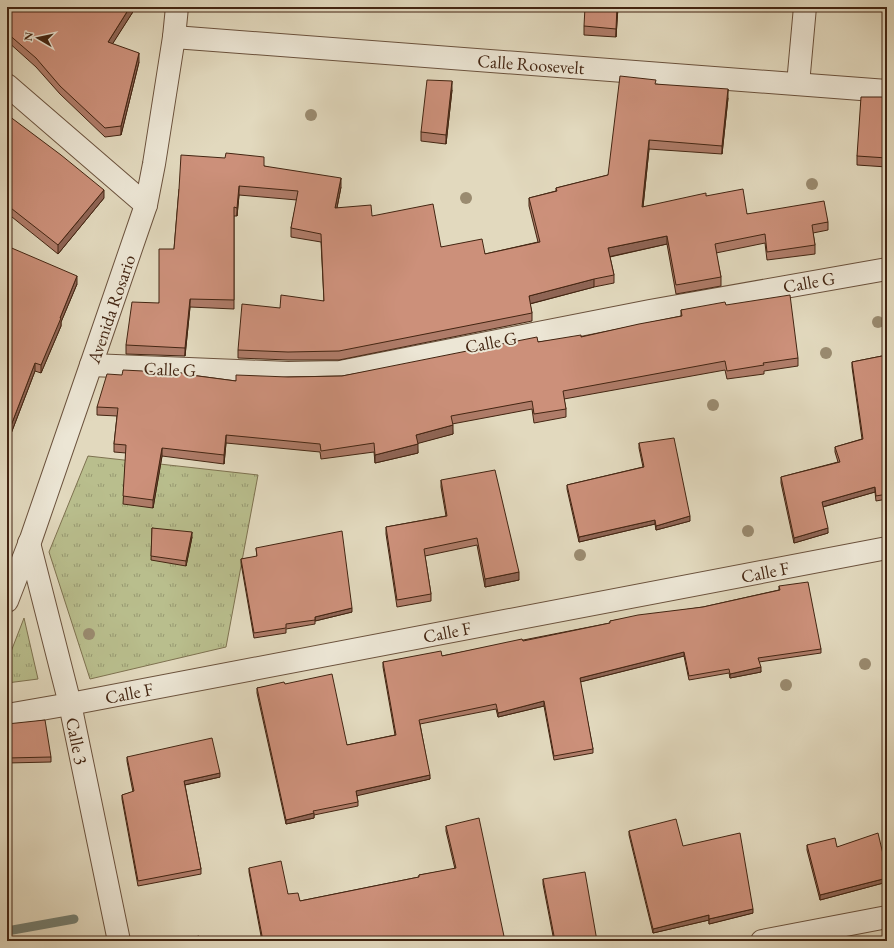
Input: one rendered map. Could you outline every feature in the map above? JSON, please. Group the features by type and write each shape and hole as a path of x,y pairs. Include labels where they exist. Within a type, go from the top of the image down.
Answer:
{"street":[{"name":"Avenida Rosario","path":"8,594 29,543 92,366 146,205 154,164 178,7"},
{"path":"798,84 805,7"},
{"name":"Calle Roosevelt","path":"174,37 887,91"},
{"path":"7,85 146,205"},
{"name":"Calle G","path":"92,366 288,373 340,372 650,311 887,269"},
{"name":"Calle 3","path":"29,543 70,704 119,941"},
{"name":"Calle F","path":"7,714 70,704 887,548"},
{"path":"762,941 887,917"}],"green space":[{"path":"88,456 258,475 226,647 90,679 49,552"},
{"path":"24,618 38,679 7,683 7,662"}],"building":[{"path":"7,7 130,7 108,42 139,53 121,126 105,128 60,86 36,58 7,33"},
{"path":"585,7 617,7 616,29 584,26"},
{"path":"620,76 656,80 655,84 728,89 722,146 649,140 642,207 706,193 706,196 743,189 747,214 824,201 828,222 812,225 815,245 767,252 765,234 715,244 721,277 676,285 667,236 608,248 614,275 529,296 532,313 339,351 288,352 238,350 242,304 280,308 281,295 324,301 321,234 291,228 298,191 239,186 237,208 234,207 234,300 190,299 185,348 126,345 132,302 159,303 159,249 174,249 181,155 225,158 226,153 264,157 264,166 341,178 335,208 371,205 372,216 433,204 441,247 482,239 485,254 540,242 529,198 557,191 556,188 608,175"},
{"path":"427,80 452,81 446,135 421,132"},
{"path":"861,97 887,97 887,158 857,156"},
{"path":"9,116 104,190 58,245 7,205 7,118"},
{"path":"7,246 77,276 41,365 35,363 7,436"},
{"path":"790,295 798,358 763,363 764,365 727,371 725,361 563,391 566,409 534,414 532,401 451,416 453,425 416,435 418,444 375,455 374,443 321,451 320,444 226,435 224,455 162,448 153,500 123,496 126,445 114,444 118,408 97,407 107,374 122,375 123,370 183,373 236,381 236,375 288,377 342,376 537,337 538,342 581,335 581,337 682,316 681,310 725,302 726,305"},
{"path":"887,355 887,494 876,496 875,487 822,502 828,528 794,538 781,477 840,462 835,447 863,439 852,362"},
{"path":"674,438 690,516 656,526 655,520 579,537 567,485 644,467 639,443"},
{"path":"495,470 519,572 485,579 477,538 424,549 431,594 397,600 386,527 447,516 441,480"},
{"path":"152,528 192,532 186,561 151,556"},
{"path":"342,531 352,608 315,617 315,620 286,624 286,628 254,633 241,559 257,556 256,548"},
{"path":"808,582 821,649 758,658 761,667 730,674 729,669 689,676 684,652 580,678 593,749 554,756 544,701 498,713 496,704 419,720 430,775 356,791 358,802 313,811 314,813 286,820 257,688 284,682 285,684 332,674 347,745 396,735 383,662 441,651 442,656 522,639 523,641 610,623 610,621 638,615 703,607 780,590 779,586"},
{"path":"45,720 51,757 7,758 7,724"},
{"path":"212,738 220,773 184,781 201,869 138,881 122,795 134,791 127,757"},
{"path":"479,818 505,941 263,941 249,868 281,861 288,894 298,893 300,901 419,877 419,875 456,868 446,826"},
{"path":"676,819 683,846 740,833 753,909 709,919 709,915 653,929 629,831"},
{"path":"878,833 887,871 887,878 820,895 807,845 835,838 837,847"},
{"path":"585,872 597,941 555,941 543,879"},
{"path":"199,936 201,941 178,941"}],"waterway":[{"path":"7,931 74,919"}]}
